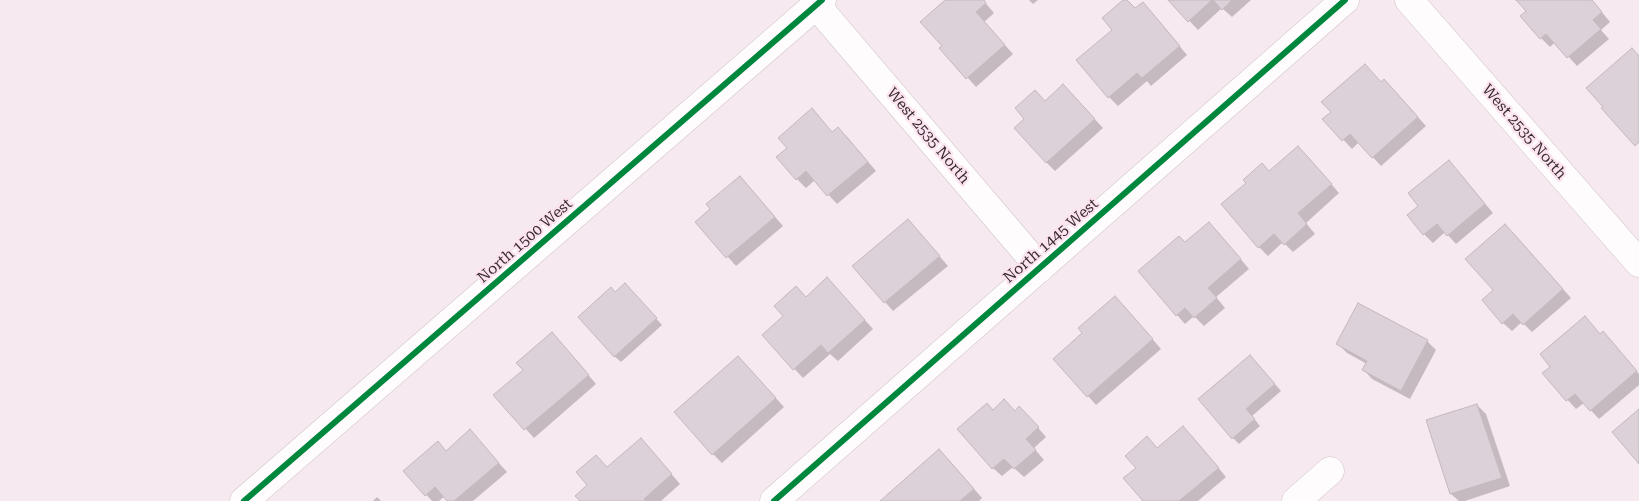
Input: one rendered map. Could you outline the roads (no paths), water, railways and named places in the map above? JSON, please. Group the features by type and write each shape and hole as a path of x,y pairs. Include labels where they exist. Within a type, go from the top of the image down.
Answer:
{"street":[{"name":"North 1445 West","path":"774,501 1345,0"},
{"name":"West 2535 North","path":"1409,0 1639,263"},
{"name":"West 2535 North","path":"819,2 1040,268"},
{"name":"North 1500 West","path":"244,501 819,2"},
{"path":"1296,501 1330,471"}]}
